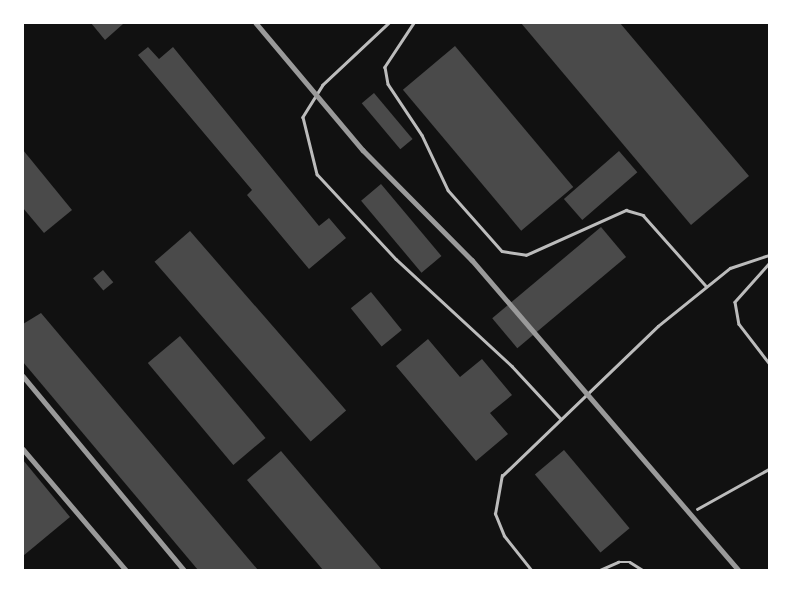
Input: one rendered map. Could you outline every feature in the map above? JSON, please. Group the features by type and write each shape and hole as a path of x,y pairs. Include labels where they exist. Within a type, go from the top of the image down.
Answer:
{"lane":[{"path":"389,23 323,85 303,117 317,174 396,259 512,366 561,419"},
{"path":"414,23 385,67 388,84 422,135 448,190 502,251 526,254 626,210 643,215 706,286"},
{"path":"531,570 504,536 495,514 502,476 706,286 730,268 769,255"},
{"path":"769,264 735,302 739,324 769,363"},
{"path":"697,509 749,477 769,469"},
{"path":"600,570 618,562 630,562 643,570"}],"building":[{"path":"91,23 122,23 123,24 105,40"},
{"path":"521,23 620,23 749,176 691,225"},
{"path":"455,46 573,187 521,231 403,90"},
{"path":"148,47 159,59 173,47 319,226 329,218 346,238 309,269 247,195 252,190 138,55"},
{"path":"374,93 413,139 400,149 362,103"},
{"path":"23,150 72,210 44,233 23,208"},
{"path":"619,151 637,172 582,220 564,199"},
{"path":"381,184 441,256 422,273 361,201"},
{"path":"601,227 626,257 517,348 492,318"},
{"path":"190,231 346,411 311,441 155,262"},
{"path":"103,270 113,282 103,291 93,278"},
{"path":"371,292 402,330 382,346 351,308"},
{"path":"41,313 258,570 198,570 23,362 23,324"},
{"path":"180,336 265,438 233,465 148,363"},
{"path":"428,339 460,377 482,359 512,395 490,413 508,434 476,461 396,366"},
{"path":"564,450 630,528 600,553 535,474"},
{"path":"281,451 382,570 323,570 247,480"},
{"path":"23,460 70,517 23,556"}],"railway":[{"path":"256,23 363,150 472,260 739,570"},
{"path":"23,376 184,570"},
{"path":"23,449 126,570"}]}
